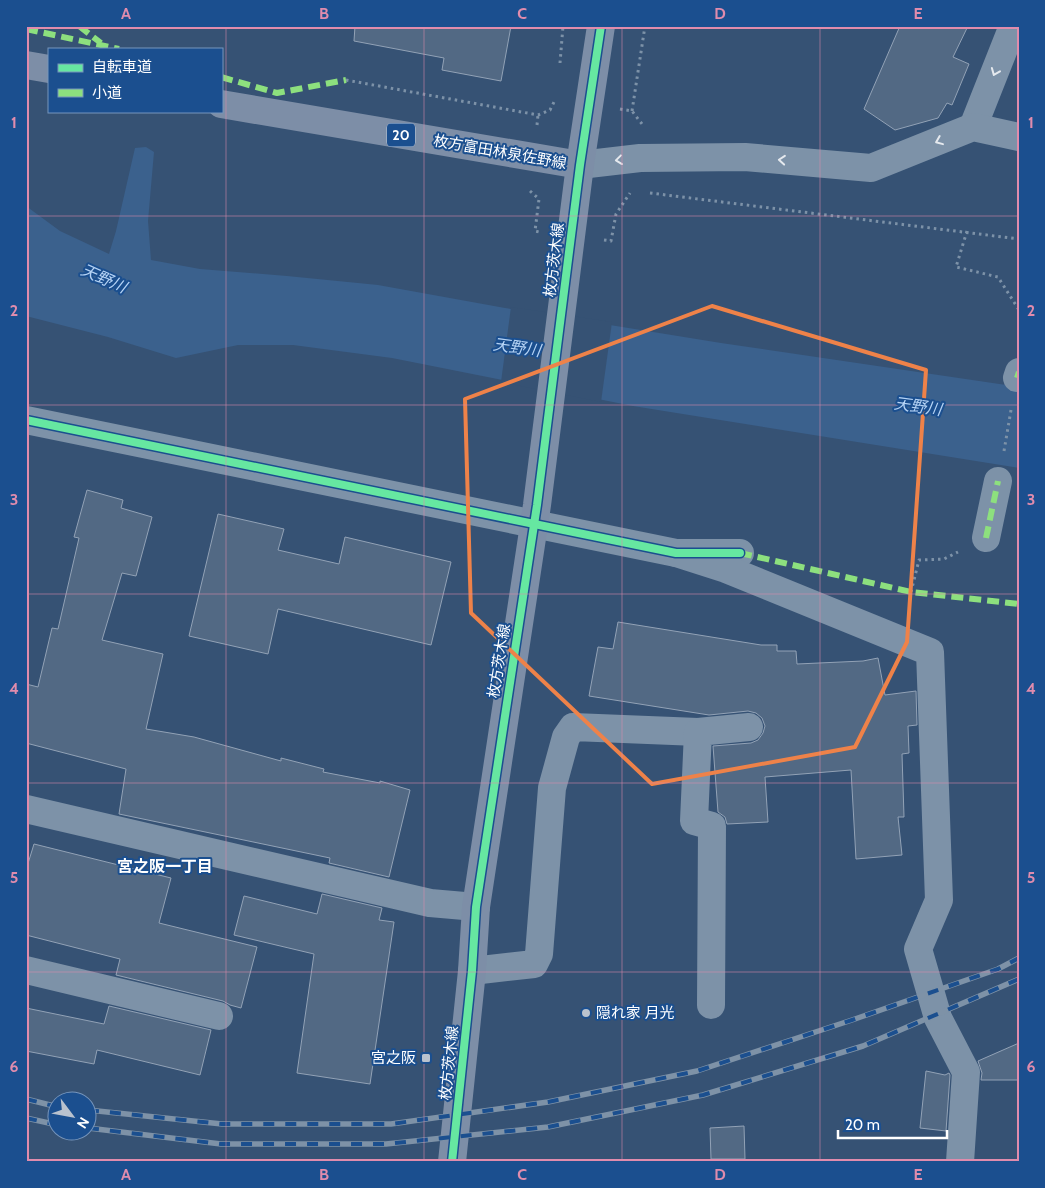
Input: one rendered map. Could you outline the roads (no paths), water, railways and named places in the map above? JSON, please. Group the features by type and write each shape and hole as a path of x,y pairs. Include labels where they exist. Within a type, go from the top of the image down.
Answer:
{"main road":[{"name":"枚方富田林泉佐野線","path":"222,104 580,165 601,26"},
{"path":"26,65 48,69"},
{"name":"枚方茨木線","path":"452,1162 472,971 476,907 535,515 580,165"}],"street":[{"path":"973,127 1013,26"},
{"path":"580,165 640,158 745,157 871,168 973,127 1019,136"},
{"path":"26,420 535,515 676,553 726,569 930,652 940,900 918,949 938,1018 966,1072 960,1162"},
{"path":"986,538 998,481"},
{"path":"676,553 740,553"},
{"path":"472,971 534,964 539,954 552,788 566,737 573,727 698,732 749,727"},
{"path":"698,732 694,821 712,826 711,1004"},
{"path":"26,809 430,903 476,907"},
{"path":"26,970 219,1016"}],"water":[{"name":"天野川","path":"146,147 154,152 148,221 151,260 200,269 378,285 505,308 721,343 1019,387 1019,468 633,406 392,358 293,345 238,345 176,358 108,337 26,316 26,206 60,231 109,254 135,148"}],"railway":[{"path":"98,1111 222,1124 391,1124 548,1102 697,1071 998,969 1019,958"},
{"path":"98,1129 221,1144 386,1144 548,1127 703,1095 863,1046 1019,979"},
{"path":"26,1099 48,1104"},
{"path":"26,1118 48,1123"}],"place":[{"name":"隠れ家 月光","path":"586,1013"},
{"name":"宮之阪","path":"426,1058"}],"district":[{"name":"宮之阪一丁目","path":"165,866"}]}
